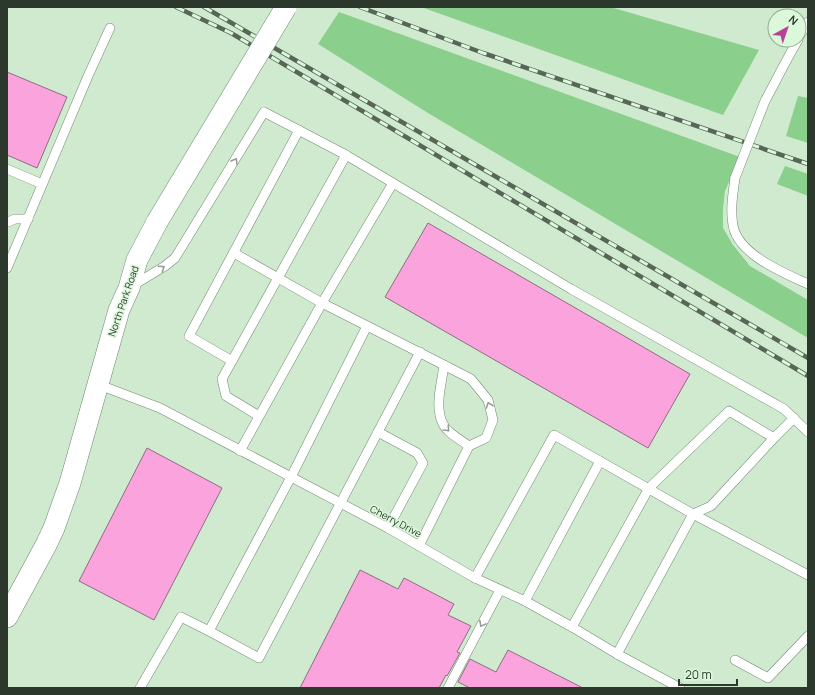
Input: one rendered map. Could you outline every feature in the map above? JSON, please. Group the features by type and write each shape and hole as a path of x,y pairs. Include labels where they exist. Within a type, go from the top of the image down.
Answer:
{"street":[{"name":"North Park Road","path":"7,617 54,528 70,483 115,324 129,288 137,260 157,222 286,7"}],"lane":[{"path":"7,268 88,76 110,28"},
{"path":"793,48 765,101 735,178 732,203 733,226 740,242 754,256 784,273 808,284"},
{"path":"129,288 166,266 175,258 264,112 346,155 571,288 784,409 808,432"},
{"path":"232,361 189,336 299,130"},
{"path":"259,416 226,396 222,379 346,155"},
{"path":"7,169 42,184"},
{"path":"240,450 322,303 393,183"},
{"path":"8,222 15,219 28,218"},
{"path":"234,253 322,303 472,379 488,400 493,420 486,438 469,446 419,546"},
{"path":"209,631 291,477 367,326"},
{"path":"140,688 181,616 259,658 420,352"},
{"path":"444,364 439,408 443,424 453,435 469,446"},
{"name":"Cherry Drive","path":"97,384 160,408 388,528 475,578 525,601 680,688"},
{"path":"572,627 649,488 729,411 774,438"},
{"path":"617,654 693,514 711,506 794,418"},
{"path":"378,432 417,453 423,463 388,528"},
{"path":"475,578 554,435 693,514 808,575"},
{"path":"525,601 600,461"},
{"path":"448,688 500,590"},
{"path":"735,660 768,678 808,636"}],"green space":[{"path":"421,7 610,7 759,50 723,115"},
{"path":"339,12 740,157 725,191 723,228 733,245 750,266 808,300 808,338 428,113 318,44"},
{"path":"798,96 808,98 808,143 786,136"},
{"path":"785,166 808,174 808,196 777,184"}],"building":[{"path":"7,72 67,97 37,168 7,155"},
{"path":"428,223 690,374 648,448 385,297"},
{"path":"147,448 222,488 154,620 79,581"},
{"path":"360,570 398,589 404,578 454,604 448,615 471,626 457,652 460,653 439,688 300,688"},
{"path":"508,650 583,688 470,688 458,682 470,659 496,672"}],"railway":[{"path":"176,7 231,33 808,376"},
{"path":"204,7 808,358"},
{"path":"360,7 483,53 808,164"}]}
